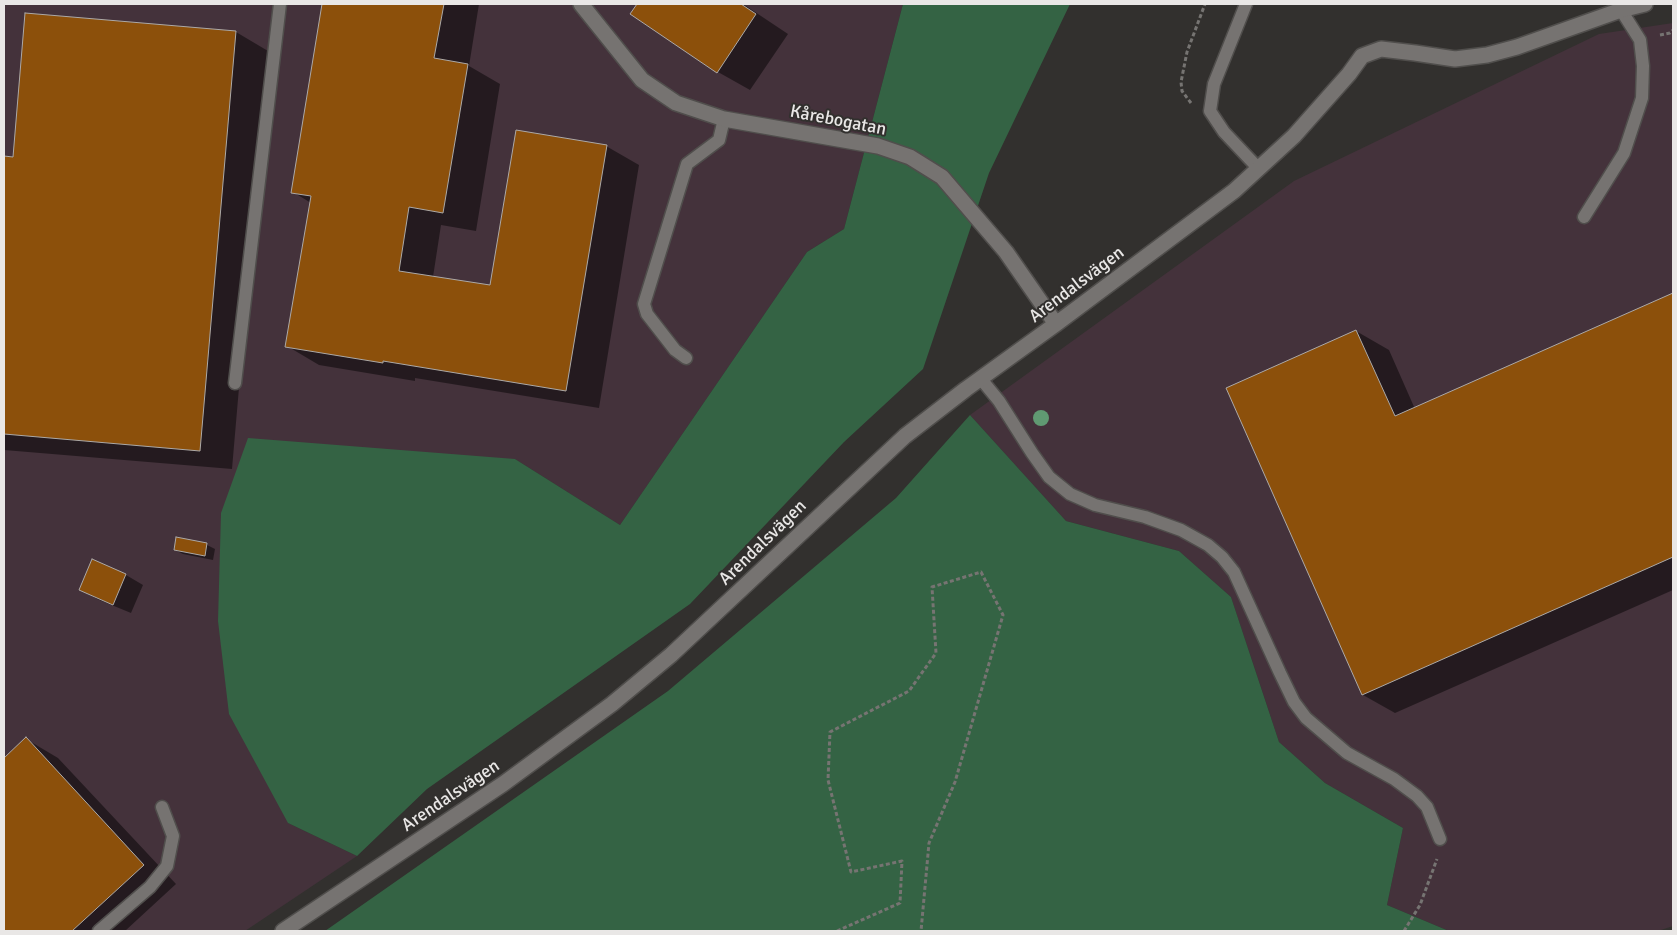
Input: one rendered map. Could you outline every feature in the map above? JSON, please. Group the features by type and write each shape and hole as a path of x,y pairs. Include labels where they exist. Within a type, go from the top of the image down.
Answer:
{"street":[{"name":"Kårebogatan","path":"581,4 642,80 676,103 724,119 878,146 910,157 942,177 1006,252 1056,324"},
{"name":"Arendalsvägen","path":"283,931 503,784 612,704 671,655 905,436 1234,191 1294,136 1349,74 1362,56 1381,50 1455,59 1487,55 1517,47 1621,10 1644,4"}],"lane":[{"path":"235,383 280,4"},
{"path":"1246,4 1214,84 1210,111 1224,132 1258,168"},
{"path":"1584,217 1624,153 1642,98 1643,66 1640,40 1621,10"},
{"path":"686,358 675,350 647,314 644,304 687,164 719,140 724,119"},
{"path":"981,379 999,401 1032,454 1049,477 1070,494 1095,505 1145,517 1181,530 1208,545 1222,557 1234,572 1280,674 1306,718 1347,753 1394,779 1417,796 1427,807 1440,839"},
{"path":"100,931 150,887 167,866 173,836 162,807"}],"path":[{"path":"1205,4 1187,52 1180,82 1182,91 1189,103 1210,111"},
{"path":"837,931 900,903 902,861 851,872 828,780 830,732 909,691 936,653 932,588 981,572 1003,614 955,782 929,843 921,931"},
{"path":"1404,931 1420,905 1433,873 1440,849 1440,839"}],"shaded area":[{"path":"4,4 903,4 844,229 807,252 620,525 515,459 288,823 357,856 245,931 4,931"},
{"path":"1673,23 1673,926 1658,931 1449,931 1387,905 1403,828 1325,783 1279,742 1231,597 1179,551 1066,521 970,415 1294,181 1599,34"}],"green space":[{"path":"903,4 1070,4 989,173 923,369 844,442 690,604 427,789 357,856 288,823 229,714 218,621 221,513 248,438 515,459 620,525 807,252 844,229"},
{"path":"970,415 1066,521 1179,551 1231,597 1279,742 1325,783 1403,828 1387,905 1449,931 325,931 668,691 896,498"}],"building":[{"path":"322,4 444,4 434,58 468,64 443,213 409,207 399,271 490,285 516,130 607,145 566,391 285,347 311,196 291,193"},
{"path":"637,4 741,4 756,14 717,73 630,14"},
{"path":"25,13 236,31 200,451 4,434 4,156 13,157"},
{"path":"1673,293 1673,557 1362,695 1226,388 1356,330 1395,416"},
{"path":"176,537 207,543 205,556 174,550"},
{"path":"92,559 126,574 113,605 79,590"},
{"path":"26,737 144,865 72,931 4,931 4,758"}]}
